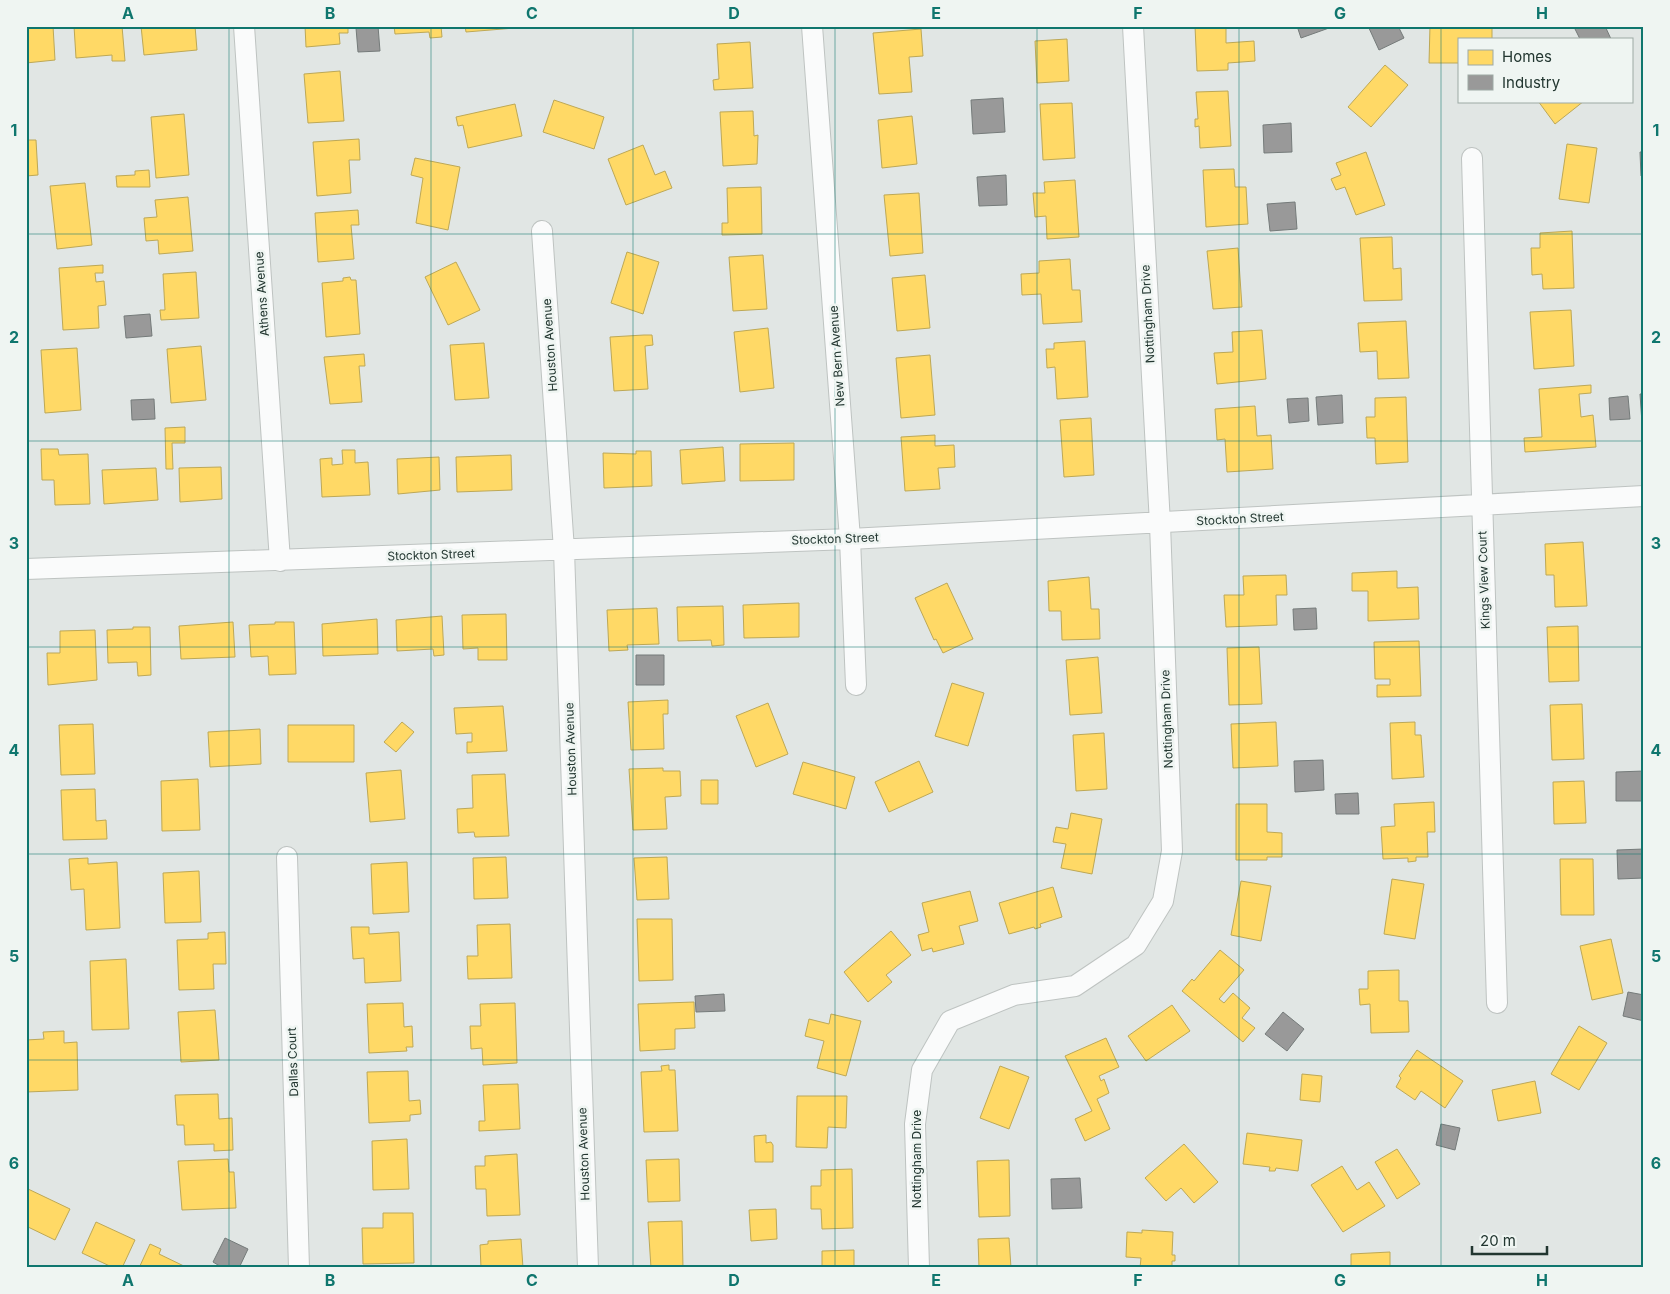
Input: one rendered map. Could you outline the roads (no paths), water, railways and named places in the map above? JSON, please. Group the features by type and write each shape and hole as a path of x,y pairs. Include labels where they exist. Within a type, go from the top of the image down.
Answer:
{"street":[{"name":"Athens Avenue","path":"244,26 280,561"},
{"name":"New Bern Avenue","path":"812,26 850,539 856,685"},
{"name":"Nottingham Drive","path":"918,1268 915,1124 922,1070 950,1021 1014,995 1075,986 1136,945 1163,901 1172,851 1160,524 1133,26"},
{"name":"Kings View Court","path":"1472,158 1496,1003"},
{"name":"Houston Avenue","path":"542,231 564,550 588,1268"},
{"name":"Stockton Street","path":"26,569 850,539 1160,524 1644,496"},
{"name":"Dallas Court","path":"287,857 298,1268"}]}
